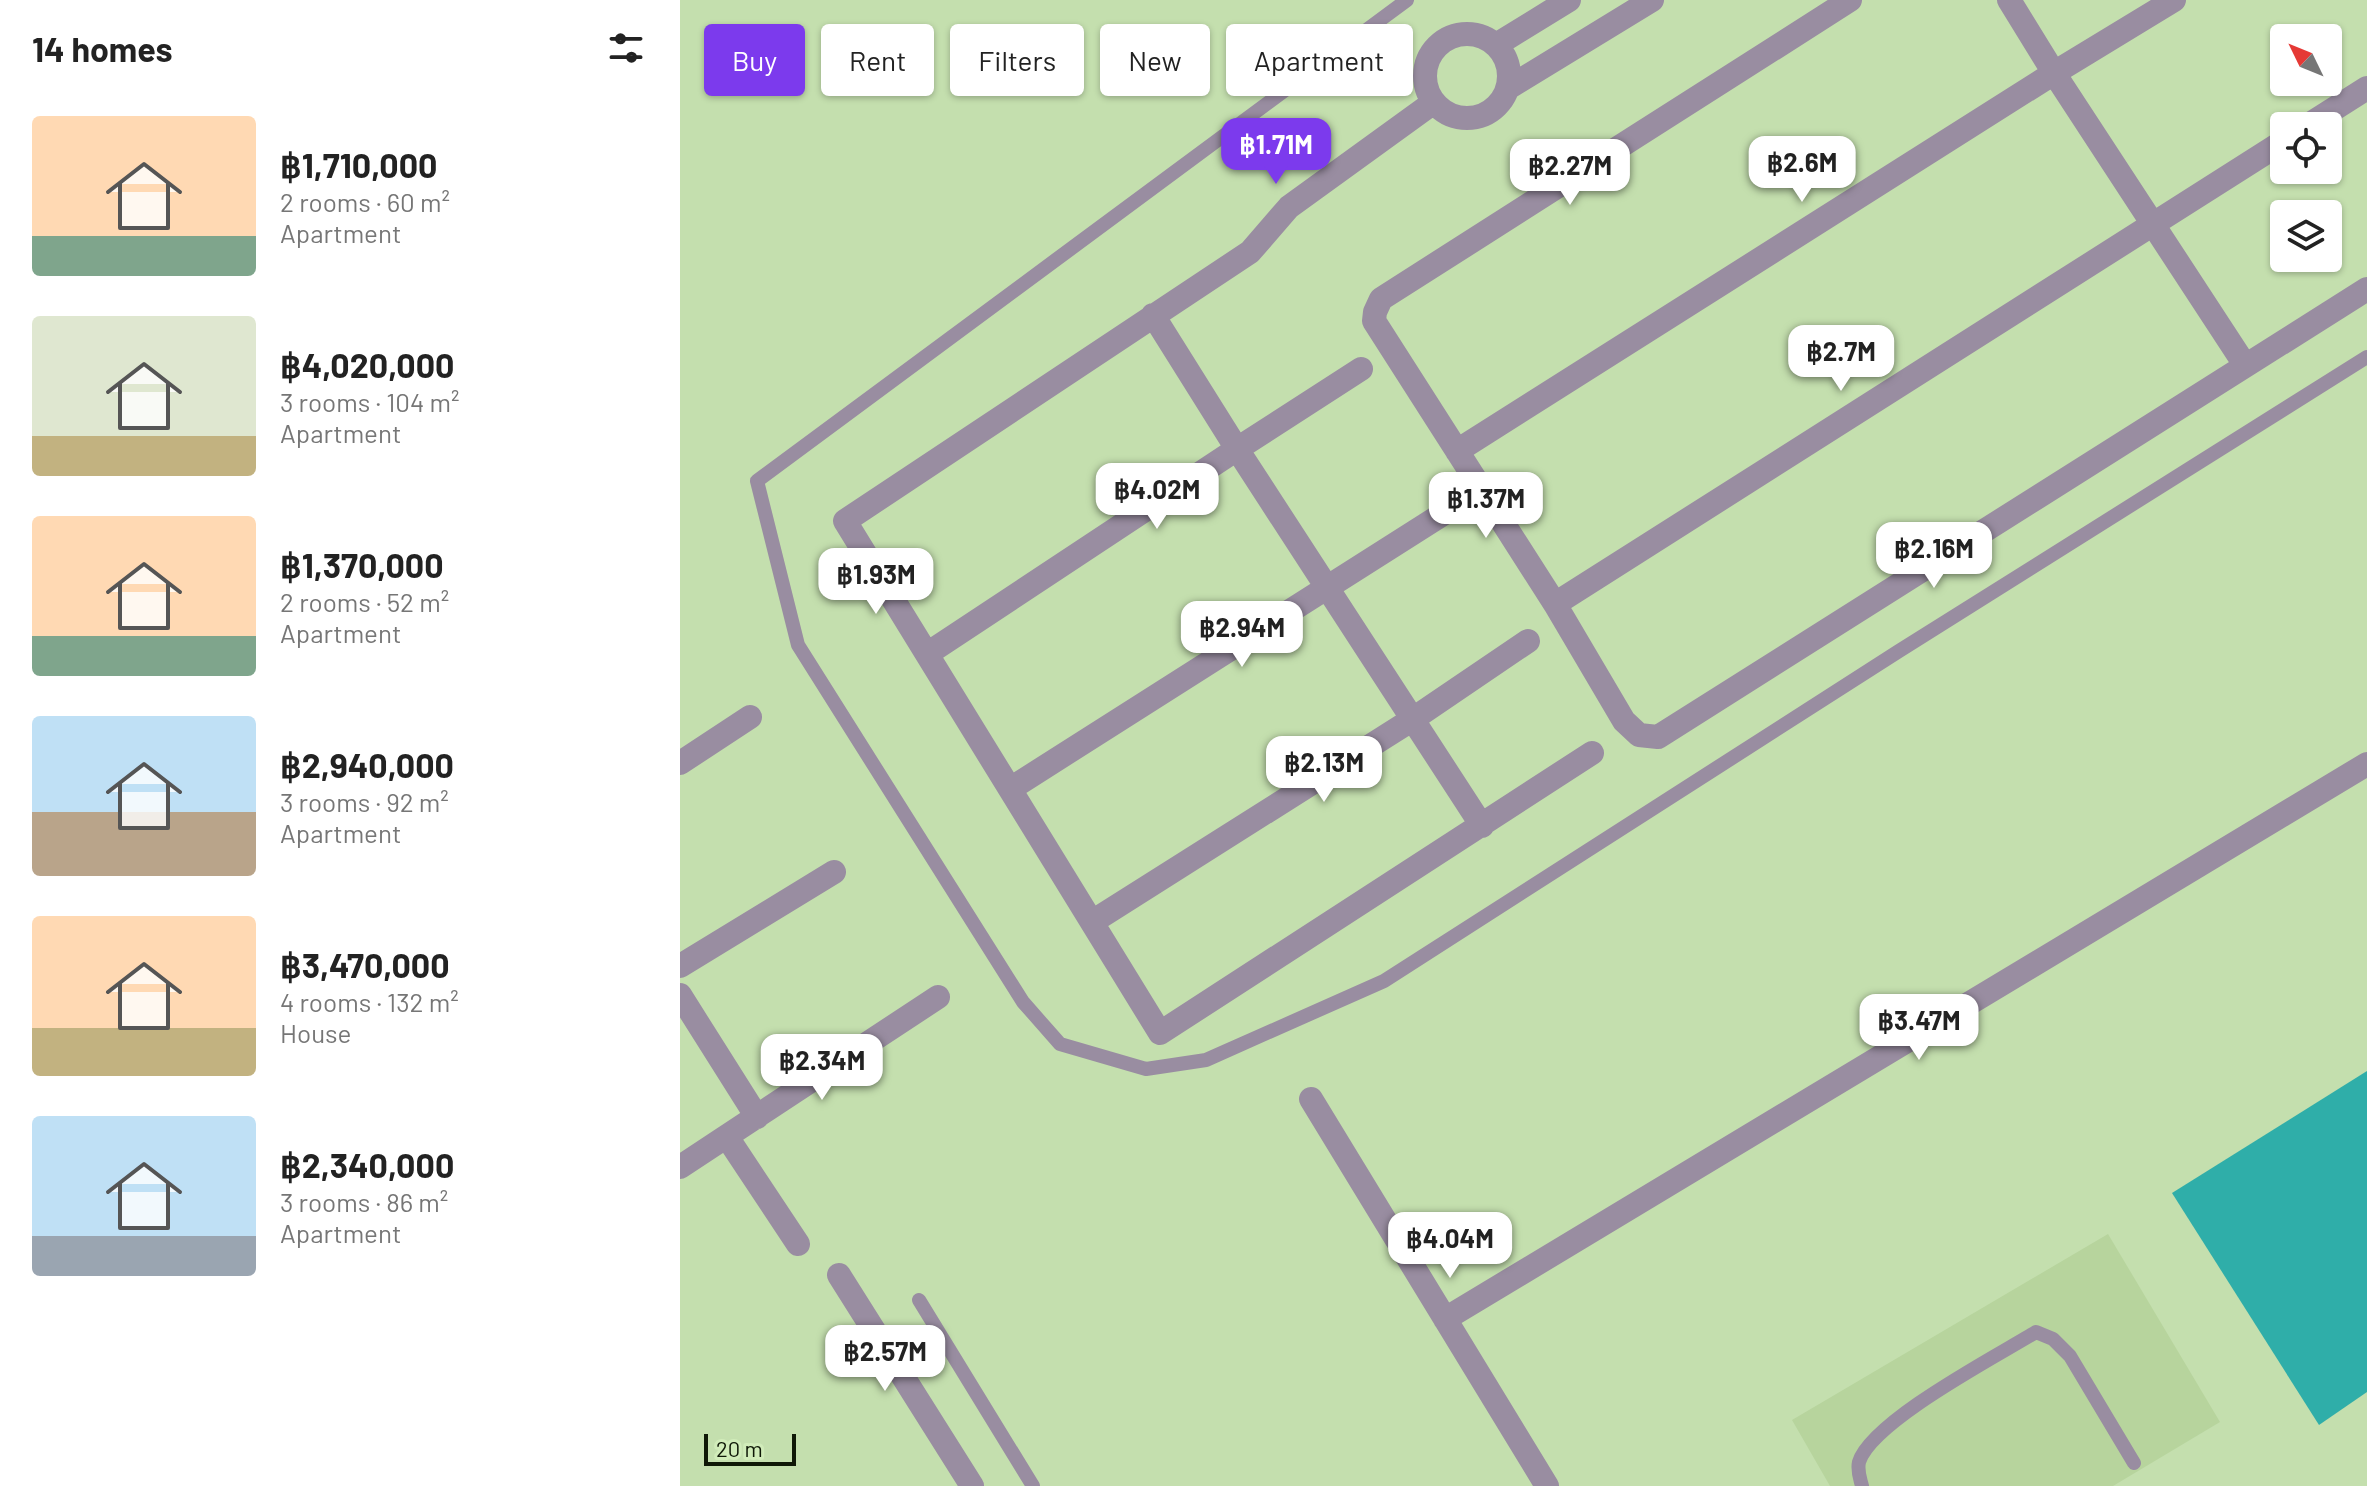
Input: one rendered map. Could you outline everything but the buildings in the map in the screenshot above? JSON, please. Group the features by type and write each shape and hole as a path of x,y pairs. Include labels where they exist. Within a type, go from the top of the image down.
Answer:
{"street":[{"path":"1496,45 1569,0"},
{"path":"1508,88 1508,64 1504,54 1487,38 1465,33 1453,35 1434,48 1425,70 1428,93 1442,111 1452,116 1486,114 1496,107 1508,88 1652,0"},
{"path":"1850,0 1381,299 1375,312 1374,321 1555,604 1624,721 1639,735 1658,737 2367,289"},
{"path":"2009,0 2245,365"},
{"path":"1457,451 2174,0"},
{"path":"2329,112 2367,88"},
{"path":"1434,102 1289,207 1250,252 845,521 1160,1033 1592,753"},
{"path":"1555,604 2270,150"},
{"path":"1153,315 1482,826"},
{"path":"927,654 1361,369"},
{"path":"1010,789 1449,510"},
{"path":"1092,922 1413,719 1528,641"},
{"path":"680,763 750,717"},
{"path":"1445,1319 2367,764"},
{"path":"680,966 834,872"},
{"path":"680,995 757,1117"},
{"path":"680,1167 938,997"},
{"path":"1311,1099 1547,1486"},
{"path":"727,1137 798,1244"},
{"path":"839,1275 972,1486"}],"lane":[{"path":"1407,0 1391,5 757,481 798,645 1023,1002 1060,1044 1146,1069 1206,1060 1384,981 2367,357"},
{"path":"919,1300 1033,1486"},
{"path":"1862,1486 1859,1462 1867,1446 1915,1404 2036,1332 2053,1339 2070,1356 2134,1463"}],"shaded area":[{"path":"2108,1234 2220,1422 2113,1486 1830,1486 1792,1420"}],"water":[{"path":"2367,1071 2367,1392 2319,1425 2172,1193"}]}
